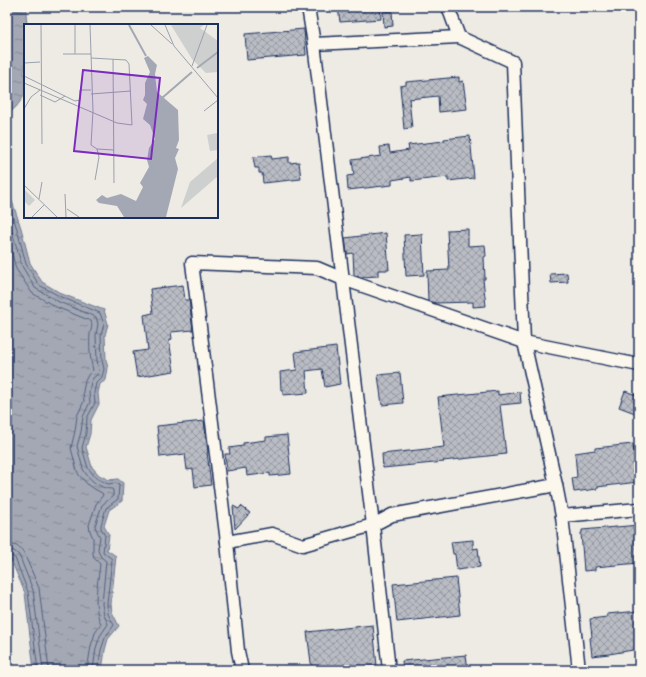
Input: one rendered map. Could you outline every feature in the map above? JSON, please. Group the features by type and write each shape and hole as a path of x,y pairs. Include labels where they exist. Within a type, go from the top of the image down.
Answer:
{"street":[{"path":"308,7 314,44 343,279 389,670"},
{"path":"448,7 459,37"},
{"path":"314,44 459,37 513,62 524,342 562,516 579,670"},
{"path":"242,670 238,651 227,542 192,263 317,268 343,279 524,342 639,365"},
{"path":"227,542 272,534 303,545 373,525 392,515 556,485"},
{"path":"562,516 639,509"}],"water":[{"path":"7,7 28,7 26,13 27,24 24,24 24,96 16,107 7,115"},
{"path":"7,190 21,228 30,263 42,282 62,294 104,310 108,324 105,335 106,360 108,368 106,380 100,384 98,393 99,404 91,420 90,434 86,447 92,467 99,475 109,480 118,479 123,483 122,501 109,510 104,526 109,535 107,550 116,556 111,604 112,612 119,626 108,639 102,670 34,670 25,593 11,560 7,558"}],"building":[{"path":"338,7 380,7 381,19 340,22"},
{"path":"392,11 393,26 384,27 383,12"},
{"path":"304,29 306,55 247,60 245,34"},
{"path":"459,77 459,82 463,81 467,109 439,112 438,96 409,99 412,128 404,129 400,86 406,85 406,82"},
{"path":"470,136 474,178 448,181 448,177 411,181 411,177 392,180 392,185 348,190 347,176 354,175 352,160 381,156 380,147 389,146 390,153 409,150 408,145 444,141 444,139"},
{"path":"271,155 272,159 289,157 289,163 299,162 301,179 263,183 262,173 259,173 259,168 255,168 253,157"},
{"path":"468,229 468,246 485,245 485,279 483,279 486,306 473,307 473,302 436,303 428,301 427,271 449,270 447,230"},
{"path":"386,233 389,270 378,270 378,276 361,277 354,275 353,253 347,254 345,238"},
{"path":"422,234 424,275 406,276 404,235"},
{"path":"567,273 568,282 551,283 550,274"},
{"path":"183,285 185,300 189,300 193,330 171,332 172,339 169,340 174,371 137,377 133,352 148,350 144,315 153,313 150,289"},
{"path":"336,347 340,384 325,387 322,369 306,371 308,393 283,395 283,390 281,390 280,372 297,370 295,352"},
{"path":"400,373 403,403 382,405 378,375"},
{"path":"498,391 498,395 520,392 521,403 500,405 506,454 383,468 382,454 444,447 438,397"},
{"path":"625,391 639,396 639,404 635,413 619,407"},
{"path":"204,421 211,485 195,487 193,469 187,470 185,454 160,457 157,426"},
{"path":"287,435 291,474 270,476 270,473 247,476 246,468 227,471 225,454 230,454 229,448 243,446 243,443 266,440 266,437"},
{"path":"633,444 638,482 597,487 597,489 574,492 572,478 577,477 575,453 595,450 595,448"},
{"path":"233,506 239,509 241,506 250,513 235,529"},
{"path":"639,525 639,563 595,567 595,570 584,571 582,530"},
{"path":"473,540 473,549 478,548 480,567 457,570 455,554 453,554 451,542"},
{"path":"456,578 460,615 397,622 393,584"},
{"path":"639,611 639,649 592,656 590,619 607,617 607,614"},
{"path":"373,625 377,666 339,670 312,670 307,632"},
{"path":"466,655 468,670 403,670 402,661"}]}
